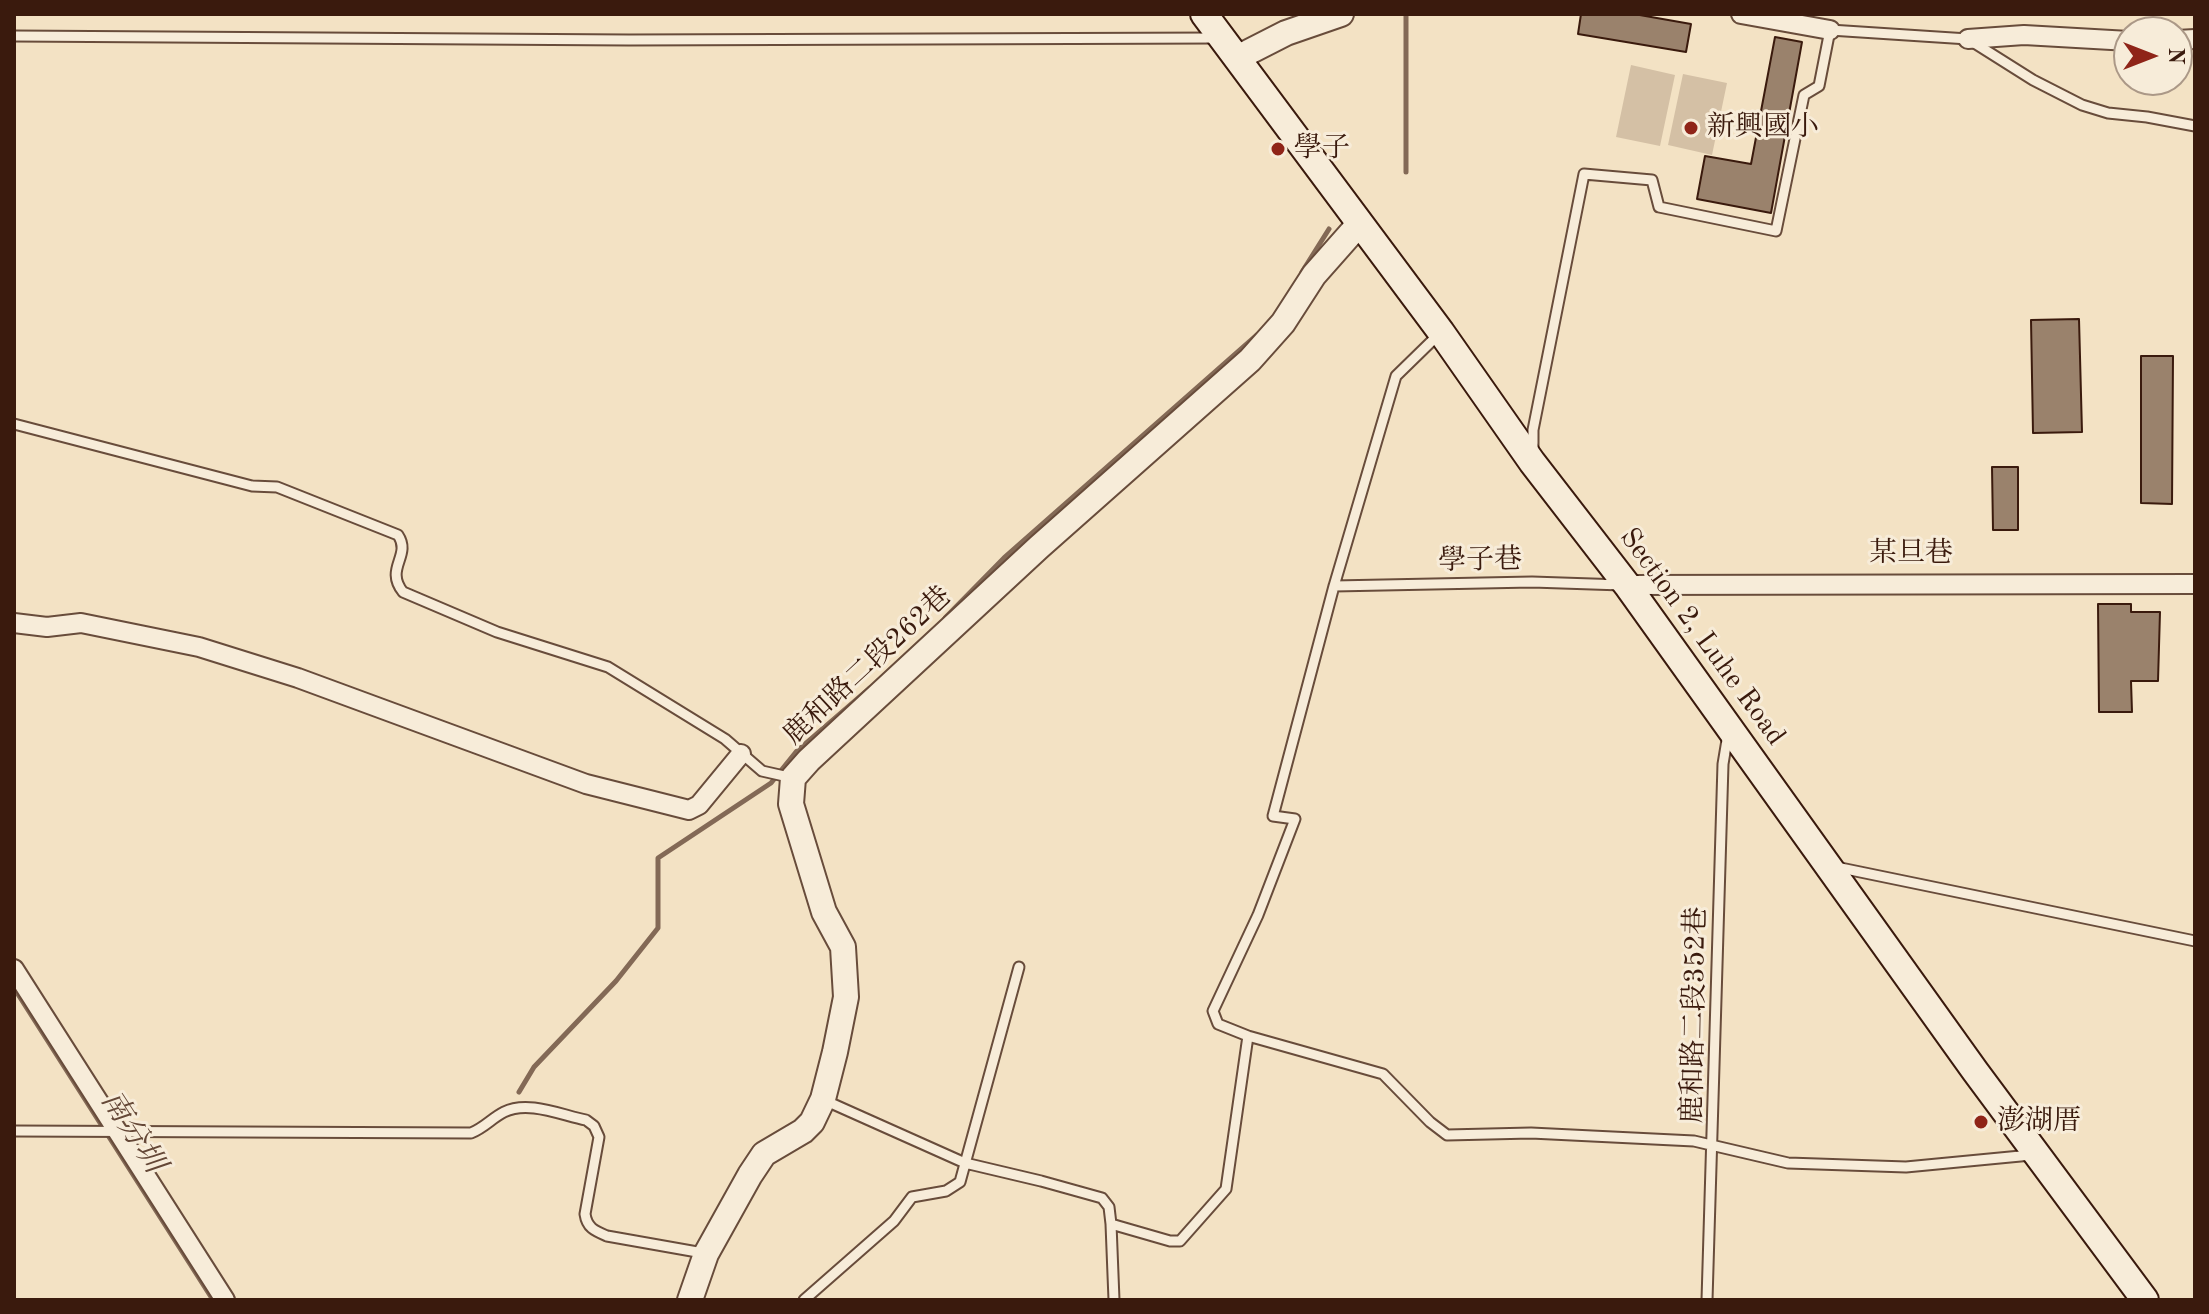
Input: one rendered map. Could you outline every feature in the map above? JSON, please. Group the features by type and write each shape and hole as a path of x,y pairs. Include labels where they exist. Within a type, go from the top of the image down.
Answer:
{"main road":[{"name":"Section 2, Luhe Road","path":"1204,14 1441,332 1532,462 1627,585 1729,731 2145,1300"}],"street":[{"path":"1229,48 1341,14"},
{"path":"1741,14 1830,30"},
{"path":"1968,39 2024,35 2113,40"},
{"name":"鹿和路二段262巷","path":"690,1300 706,1254 733,1202 764,1154 803,1131 812,1122 823,1099 846,997 843,947 824,912 791,804 793,778 1039,547 1250,360 1283,323 1314,275 1360,223"},
{"name":"某旦巷","path":"1627,585 2195,584"},
{"path":"14,623 47,627 81,623 199,647 298,678 586,784 689,810 699,805 741,754"},
{"path":"14,969 225,1300"}],"lane":[{"path":"1532,462 1533,430 1584,174 1652,180 1659,207 1776,231 1804,95 1819,86 1830,30 1968,39 2033,80 2082,105 2108,113 2195,126"},
{"path":"14,36 1229,48"},
{"path":"1441,332 1396,376 1334,586 1273,816 1295,819 1258,915 1213,1011 1218,1024 1248,1036 1383,1074 1447,1135 1531,1133 1694,1141 1788,1163 1906,1167 2038,1154"},
{"path":"14,424 252,486 277,487 398,535 403,548 394,575 396,584 403,592 497,632 608,667 725,739 762,771 793,778"},
{"name":"學子巷","path":"1334,586 1532,582 1627,585"},
{"name":"鹿和路二段352巷","path":"1707,1300 1723,764 1729,731"},
{"path":"1829,865 2195,941"},
{"path":"804,1300 894,1221 912,1197 946,1191 960,1182 1019,967"},
{"path":"1111,1224 1180,1241 1226,1189 1248,1036"},
{"path":"823,1099 965,1163 1102,1198 1109,1207 1114,1300"},
{"path":"14,1131 471,1133 483,1128 501,1113 526,1107 586,1120 594,1126 599,1137 585,1214 593,1230 607,1236 706,1254"}],"shaded area":[{"path":"1631,65 1675,75 1660,146 1616,137"},
{"path":"1683,74 1727,83 1712,155 1668,145"}],"building":[{"path":"1581,14 1634,14 1691,24 1686,52 1578,34"},
{"path":"1775,37 1802,42 1771,213 1697,199 1705,156 1751,164"},
{"path":"2079,319 2082,432 2033,433 2031,320"},
{"path":"2141,356 2173,356 2172,504 2141,503"},
{"path":"1992,467 2018,467 2018,530 1993,530"},
{"path":"2098,604 2131,604 2131,612 2160,612 2158,681 2131,681 2132,712 2099,712"}],"waterway":[{"path":"1406,14 1406,172"},
{"path":"1302,272 1329,229"},
{"path":"945,618 1004,558 1257,335"},
{"path":"519,1092 534,1067 616,981 658,928 658,858 771,783 796,752 870,688"},
{"name":"南分圳","path":"14,988 213,1300"}],"place":[{"name":"新興國小","path":"1691,128"},
{"name":"學子","path":"1278,149"},
{"name":"澎湖厝","path":"1981,1122"}]}
